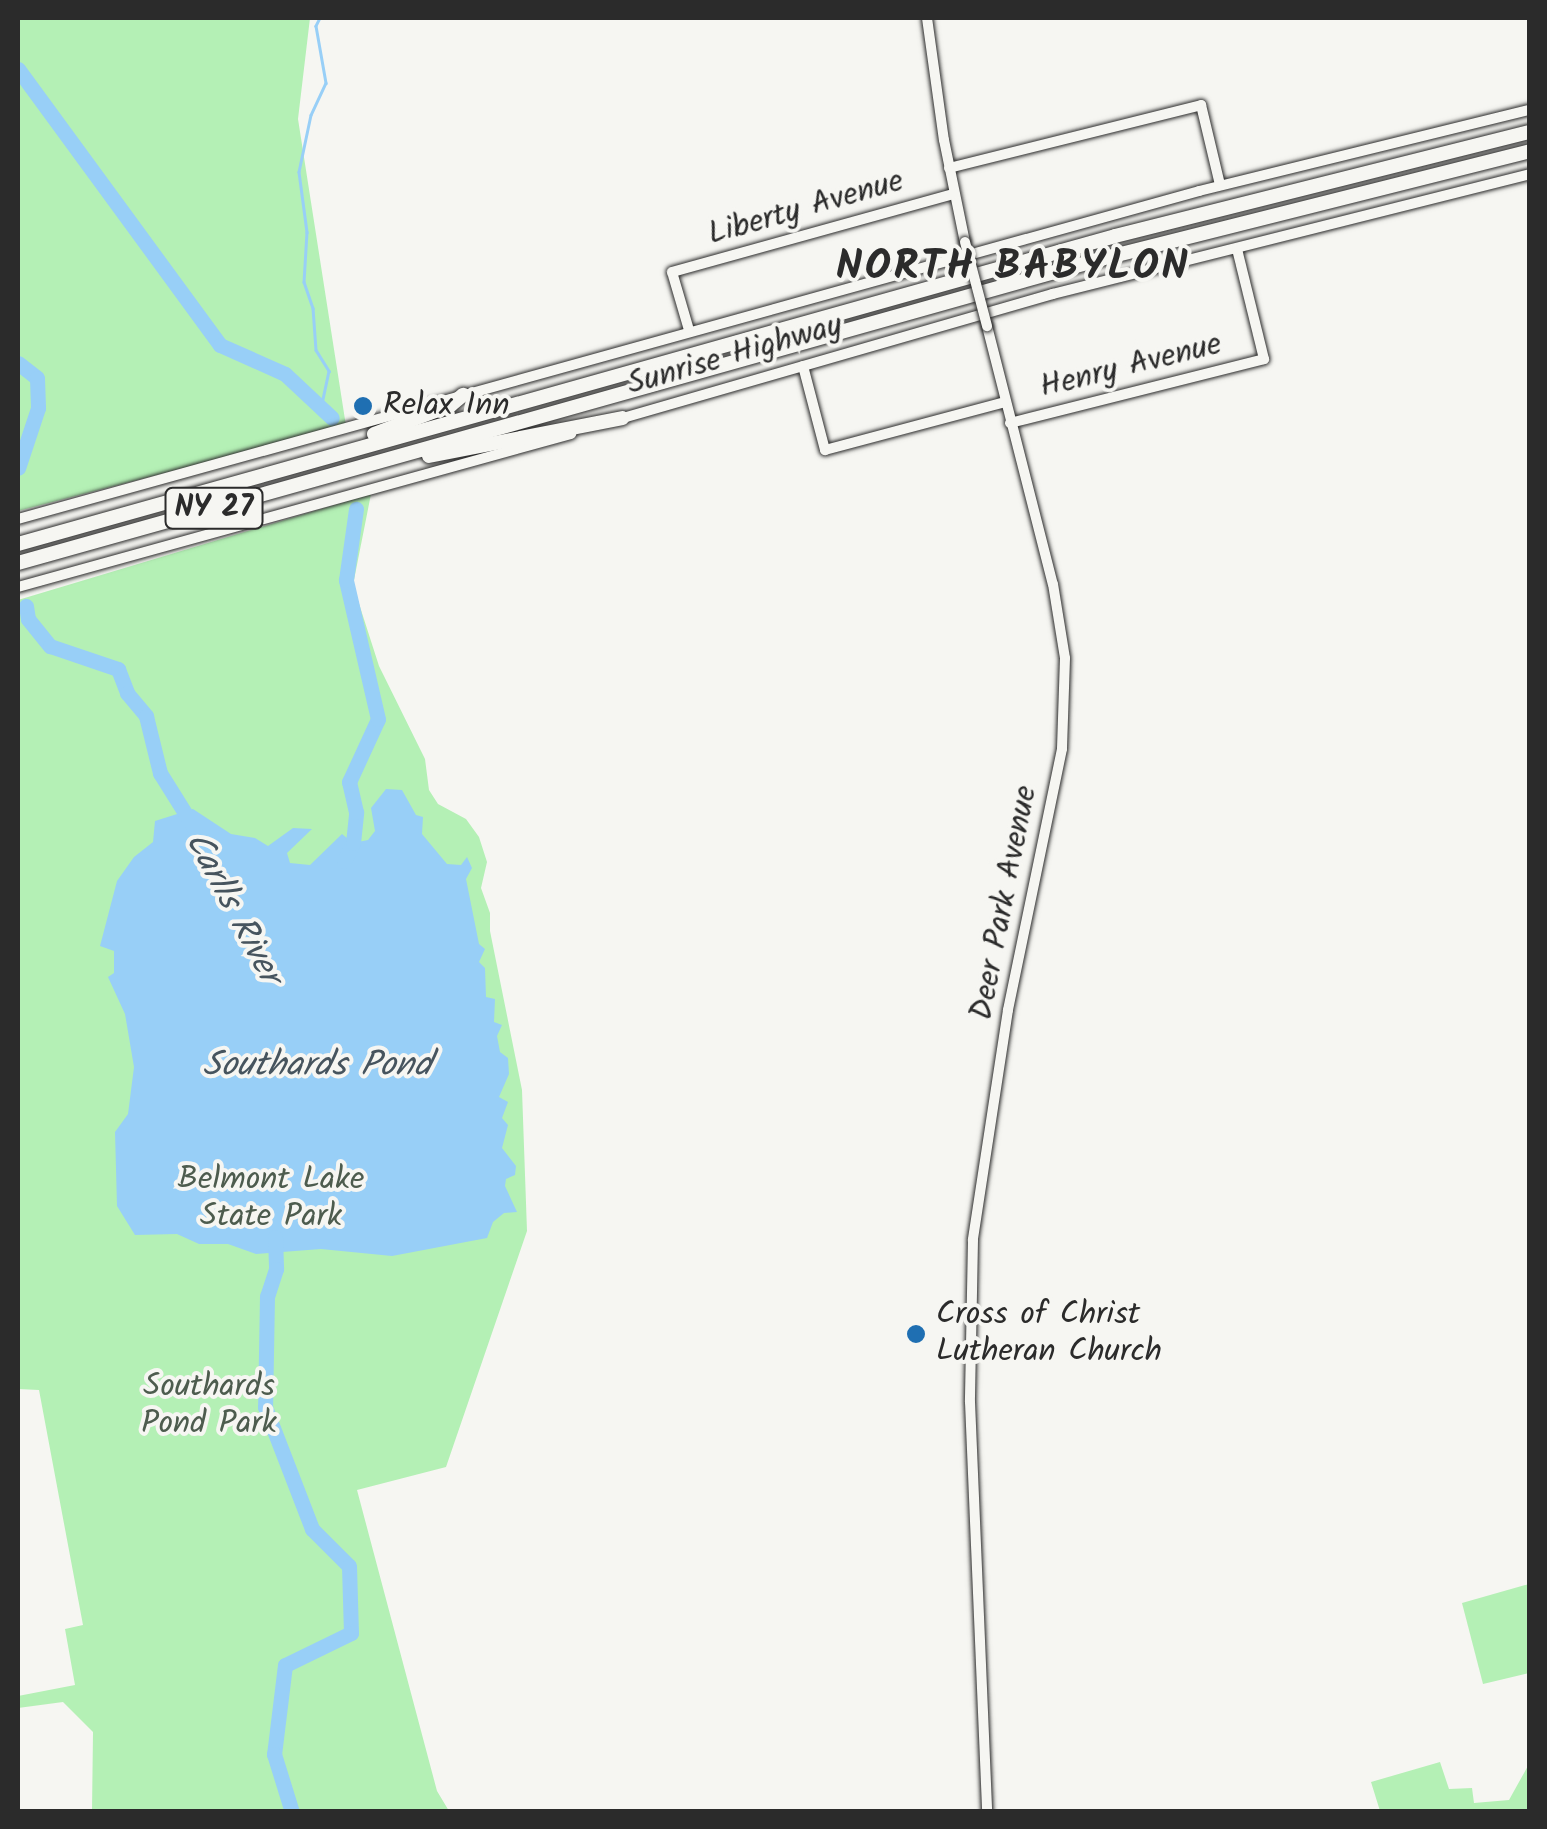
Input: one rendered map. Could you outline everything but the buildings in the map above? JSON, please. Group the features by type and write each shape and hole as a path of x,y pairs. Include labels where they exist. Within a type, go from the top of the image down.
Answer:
{"highway":[{"name":"Sunrise Highway","path":"18,544 1115,236 1530,132"},
{"name":"Sunrise Highway","path":"18,563 1101,259 1530,151"},
{"path":"275,471 411,422 451,404 463,394"},
{"path":"373,463 622,418"}],"main road":[{"name":"Deer Park Avenue","path":"927,18 948,168 1061,624 1064,700 1062,749 996,1080 972,1240 969,1324 987,1812"},
{"name":"Liberty Avenue","path":"948,168 1201,105 1220,185"},
{"name":"Sunrise Highway","path":"18,519 1220,185 1530,110"},
{"name":"Sunrise Highway","path":"18,587 1054,294 1530,174"},
{"name":"Liberty Avenue","path":"689,330 672,272 954,194"},
{"name":"Henry Avenue","path":"1010,423 1264,359 1237,249"},
{"path":"803,366 825,450 1005,402"}],"green space":[{"path":"18,18 310,18 298,119 346,426 18,511"},
{"name":"Southards Pond Park","path":"371,494 353,585 379,666 425,759 429,790 438,804 466,819 479,837 487,862 481,888 490,913 490,931 522,1090 527,1231 446,1467 357,1490 437,1791 449,1811 92,1811 93,1732 63,1702 18,1708 18,1696 75,1685 65,1629 83,1625 39,1390 18,1389 18,600"},
{"path":"1529,1584 1529,1673 1483,1684 1462,1603"},
{"path":"1440,1762 1449,1789 1472,1788 1474,1803 1509,1800 1529,1764 1529,1811 1380,1811 1371,1782"}],"water":[{"name":"Southards Pond","path":"386,789 402,790 416,815 423,817 422,834 447,864 461,865 467,857 472,868 466,879 479,944 485,949 479,962 485,968 486,997 495,999 494,1022 502,1025 497,1036 500,1052 508,1058 509,1074 499,1097 508,1102 502,1118 508,1125 502,1148 516,1166 515,1175 506,1179 505,1186 517,1212 504,1213 493,1222 487,1238 392,1256 321,1249 256,1254 228,1244 199,1244 177,1234 135,1235 117,1206 115,1132 128,1114 134,1067 125,1014 108,977 114,973 114,951 100,946 117,881 134,857 153,842 155,821 193,809 231,834 255,838 268,846 293,828 312,829 287,853 290,863 310,865 342,834 353,843 368,840 375,831 371,808"}],"waterway":[{"path":"320,18 316,26 326,83 311,115 299,172 307,232 304,282 313,308 316,350 329,371 321,408"},
{"name":"Carlls River","path":"18,69 220,345 285,374 332,418"},
{"name":"Carlls River","path":"18,363 37,378 38,408 18,468"},
{"path":"344,861 353,843 356,812 349,782 378,719 346,580 356,509"},
{"name":"Carlls River","path":"26,606 28,619 50,646 118,669 127,693 146,716 160,773 195,829"},
{"name":"Carlls River","path":"275,1237 276,1269 267,1296 265,1407 312,1529 349,1566 351,1633 285,1665 274,1754 292,1812"}],"place":[{"name":"Relax Inn","path":"363,406"},
{"name":"Cross of Christ Lutheran Church","path":"916,1334"}],"district":[{"name":"NORTH BABYLON","path":"1013,268"}],"park label":[{"name":"Belmont Lake State Park","path":"271,1200"}]}
